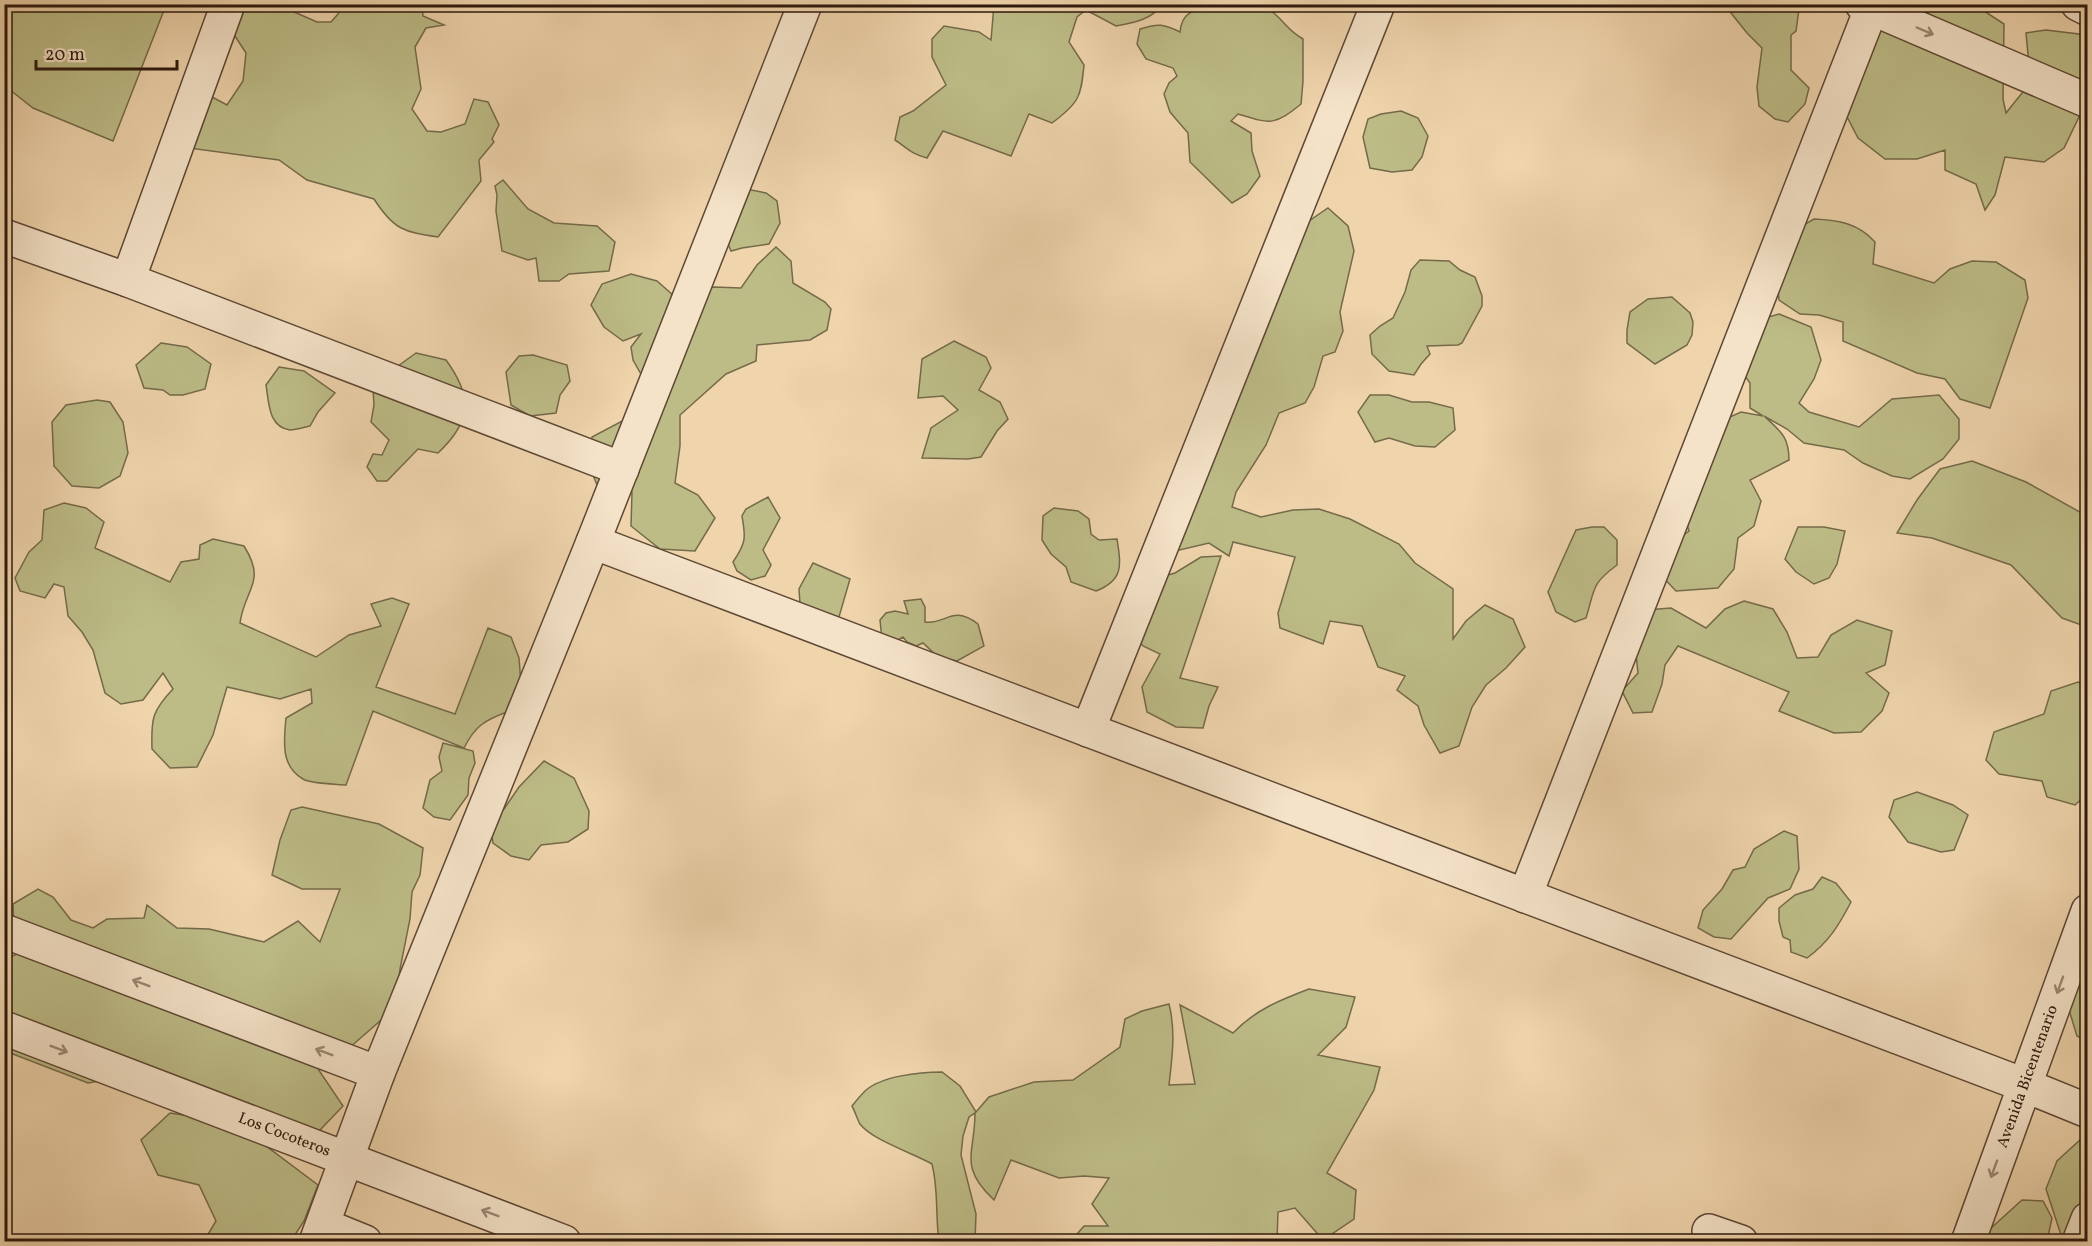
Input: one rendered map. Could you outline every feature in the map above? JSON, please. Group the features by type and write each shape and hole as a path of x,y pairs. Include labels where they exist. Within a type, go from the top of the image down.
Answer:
{"street":[{"path":"128,280 228,4"},
{"path":"365,1242 319,1233 378,1073 593,542 805,4"},
{"path":"1088,730 1378,4"},
{"path":"2078,4 2088,9"},
{"path":"1525,896 1868,6 2088,101"},
{"path":"4,236 128,280 622,469"},
{"path":"593,542 2024,1085 2088,1112"},
{"name":"Avenida Bicentenario","path":"1968,1242 2088,911"},
{"path":"4,931 378,1073"},
{"name":"Los Cocoteros","path":"4,1029 346,1157 564,1242"},
{"path":"2079,1242 2088,1219"},
{"path":"1709,1231 1741,1242"}],"shaded area":[{"path":"422,4 423,16 444,25 426,28 415,47 421,89 412,109 427,131 441,132 465,124 474,99 488,102 499,125 492,139 494,142 479,160 481,181 438,237 401,228 388,217 374,199 307,180 279,160 174,146 201,91 227,105 243,81 246,53 233,33 231,5 294,5 292,11 317,22 331,22 343,5"},
{"path":"1220,4 1249,4 1263,7 1275,14 1303,39 1301,104 1272,121 1258,120 1238,114 1231,121 1251,133 1252,151 1260,176 1247,194 1232,203 1190,162 1188,133 1170,112 1164,94 1169,83 1177,76 1173,68 1146,59 1137,44 1140,29 1161,25 1180,32 1184,18 1189,14"},
{"path":"4,5 166,5 113,141 33,108 5,86"},
{"path":"994,5 1161,5 1147,17 1116,26 1086,10 1077,17 1069,42 1084,65 1080,92 1068,110 1052,123 1029,114 1011,156 943,131 927,158 913,152 895,140 900,117 913,111 946,85 932,57 932,39 944,26 979,32 991,40"},
{"path":"1733,5 1796,5 1799,9 1796,31 1791,35 1791,70 1809,88 1805,104 1788,122 1775,119 1759,106 1757,87 1762,48 1731,13"},
{"path":"1930,5 1975,5 2004,24 2003,99 2006,113 2022,93 2031,87 2026,33 2046,30 2087,35 2087,109 2079,117 2064,148 2044,162 2005,157 1995,195 1985,210 1976,184 1945,170 1945,150 1917,159 1885,159 1858,138 1845,113 1864,24 1921,11"},
{"path":"1401,111 1418,118 1428,136 1422,157 1412,170 1392,172 1370,168 1363,137 1368,119"},
{"path":"503,180 528,209 554,223 597,226 615,242 609,271 569,274 559,281 539,281 536,258 528,260 502,251 495,186"},
{"path":"746,189 766,193 777,201 780,223 769,244 731,251 723,232"},
{"path":"1328,208 1348,226 1354,251 1340,312 1343,331 1335,352 1323,356 1314,387 1305,403 1279,413 1266,445 1236,492 1232,507 1261,517 1293,510 1319,509 1350,519 1399,544 1415,563 1453,589 1453,639 1466,621 1485,605 1513,619 1525,647 1486,685 1472,707 1459,746 1440,753 1424,725 1418,706 1397,690 1405,676 1378,667 1362,626 1330,621 1323,644 1280,628 1278,613 1295,557 1233,542 1229,556 1209,543 1167,553 1154,534 1157,513 1199,478 1309,221"},
{"path":"1814,219 1831,220 1855,227 1875,242 1873,264 1934,283 1950,269 1972,261 1996,262 2025,280 2028,298 1990,408 1960,399 1945,379 1917,373 1843,341 1843,322 1819,315 1800,314 1779,300 1777,280 1791,232"},
{"path":"776,247 791,261 793,283 825,302 831,309 827,330 810,340 757,345 756,361 726,374 680,415 680,446 675,483 698,495 715,518 695,551 660,549 631,526 632,492 599,490 589,465 592,437 630,417 646,383 633,360 631,347 641,334 623,341 604,327 591,305 602,284 631,274 657,281 674,296 714,287 741,288 757,265"},
{"path":"1420,260 1449,261 1460,270 1475,277 1482,296 1482,306 1462,343 1427,346 1430,354 1414,375 1389,371 1372,354 1370,335 1393,318 1405,292 1411,270"},
{"path":"1672,297 1690,313 1693,322 1692,335 1687,345 1655,364 1627,343 1630,312 1648,299"},
{"path":"1779,314 1811,327 1821,360 1814,379 1799,403 1809,412 1859,427 1892,399 1939,395 1959,419 1959,439 1943,459 1910,479 1892,476 1863,463 1844,450 1804,443 1787,429 1764,416 1785,439 1789,460 1750,480 1761,501 1754,526 1738,538 1734,569 1718,588 1676,591 1658,572 1662,551 1689,531 1682,509 1714,424 1741,412 1763,416 1750,408 1750,383 1737,365 1754,321"},
{"path":"954,341 986,357 991,368 979,390 1000,402 1008,419 997,431 981,457 922,458 931,428 958,410 943,396 918,398 922,359"},
{"path":"161,343 187,347 211,364 205,389 183,395 170,395 163,390 144,388 136,365"},
{"path":"416,353 446,360 461,386 465,408 463,419 438,453 418,449 387,481 377,481 367,467 373,454 382,455 389,440 371,422 374,405 373,389 387,374"},
{"path":"533,355 567,365 570,381 560,395 556,413 530,416 511,405 506,372 519,356"},
{"path":"279,367 304,371 335,393 318,412 310,426 290,430 277,424 274,419 269,406 266,385"},
{"path":"1370,395 1389,395 1412,402 1429,402 1453,408 1455,430 1435,447 1415,446 1389,438 1375,442 1358,412"},
{"path":"97,400 110,402 123,422 128,453 120,476 99,488 72,486 54,466 52,422 66,405"},
{"path":"1972,461 2026,482 2087,516 2087,627 2062,618 2011,565 1932,538 1897,533 1917,500 1940,469"},
{"path":"768,497 780,518 763,550 771,565 765,576 751,580 737,571 733,562 744,540 742,516 746,509"},
{"path":"64,503 86,508 104,522 95,548 170,582 181,562 199,559 200,545 213,539 244,546 251,558 254,577 240,623 316,657 349,635 381,626 371,604 392,598 409,604 376,687 455,714 488,628 511,637 519,658 521,684 507,712 481,725 472,734 464,748 373,711 346,785 307,781 296,774 287,760 284,744 286,718 312,703 311,689 280,699 227,687 213,735 197,767 170,768 152,749 154,716 173,689 163,673 143,700 121,704 105,693 93,650 82,632 68,616 64,587 54,584 45,598 20,591 15,578 29,552 42,540 44,510"},
{"path":"1054,508 1078,511 1089,519 1091,534 1099,540 1117,539 1118,571 1112,582 1105,587 1096,591 1071,582 1066,567 1051,554 1042,540 1043,516"},
{"path":"1604,527 1617,540 1617,565 1598,582 1586,618 1575,622 1556,612 1548,592 1576,530"},
{"path":"1798,527 1824,527 1845,531 1837,564 1829,578 1814,584 1796,572 1785,559"},
{"path":"1221,556 1180,678 1218,687 1209,706 1203,728 1176,727 1147,712 1142,687 1160,654 1143,646 1117,616 1129,586 1175,573 1201,557"},
{"path":"813,563 850,579 839,617 808,611 800,604 799,589"},
{"path":"921,599 925,607 925,622 938,621 955,615 969,618 978,624 984,646 957,661 938,657 923,643 916,646 907,642 903,637 891,644 882,640 880,620 886,613 895,611 908,614 904,601"},
{"path":"1744,601 1773,609 1787,632 1797,658 1818,657 1831,635 1857,620 1892,631 1885,665 1866,673 1889,693 1882,711 1861,732 1834,733 1779,711 1789,692 1678,646 1665,665 1662,684 1652,712 1633,713 1622,691 1638,673 1635,645 1646,610 1671,608 1706,628 1725,609"},
{"path":"2078,682 2087,686 2088,789 2086,795 2075,805 2047,797 2042,781 1999,774 1986,760 1994,732 2044,714 2051,691"},
{"path":"443,743 473,751 475,763 469,778 468,795 450,820 434,817 423,808 430,780 442,771 439,757"},
{"path":"544,761 574,778 589,811 588,829 568,842 541,845 529,860 511,856 493,843 490,822 504,809 519,787"},
{"path":"1917,792 1953,805 1968,815 1954,850 1941,852 1908,842 1889,817 1894,800"},
{"path":"302,807 379,824 423,848 420,875 412,892 396,1007 348,1049 318,1069 343,1106 320,1130 306,1136 144,1073 88,1083 5,1051 5,959 15,955 13,904 38,889 53,897 71,920 93,928 107,919 144,918 147,905 177,928 209,929 264,942 298,921 320,942 340,889 302,889 272,875 280,840 291,810"},
{"path":"1784,831 1797,836 1799,869 1790,889 1768,898 1731,939 1714,937 1698,928 1703,910 1722,889 1733,870 1745,867 1754,849"},
{"path":"1822,877 1836,883 1851,902 1833,933 1807,958 1791,952 1790,940 1783,937 1779,908 1795,895 1813,889"},
{"path":"2087,928 2087,1041 2077,1036 2066,1000"},
{"path":"1309,989 1355,997 1346,1027 1318,1055 1380,1067 1374,1090 1327,1173 1356,1190 1354,1219 1323,1240 1295,1208 1278,1212 1277,1241 1071,1241 1084,1226 1108,1226 1092,1204 1109,1178 1084,1176 1059,1178 1011,1160 994,1200 976,1178 972,1168 975,1113 969,1117 963,1136 961,1155 976,1214 975,1241 939,1241 932,1164 883,1141 866,1130 860,1124 852,1106 865,1091 891,1078 942,1072 960,1086 976,1112 989,1097 1034,1082 1073,1080 1120,1047 1125,1019 1142,1011 1169,1004 1173,1035 1169,1085 1195,1084 1180,1005 1233,1033 1259,1012"},
{"path":"170,1113 210,1119 250,1134 318,1185 304,1221 291,1241 204,1241 216,1221 199,1185 158,1175 141,1140"},
{"path":"2080,1140 2087,1140 2087,1241 2063,1241 2046,1189 2057,1161"},
{"path":"2022,1200 2043,1201 2052,1218 2047,1241 1982,1242 1989,1230"}]}
